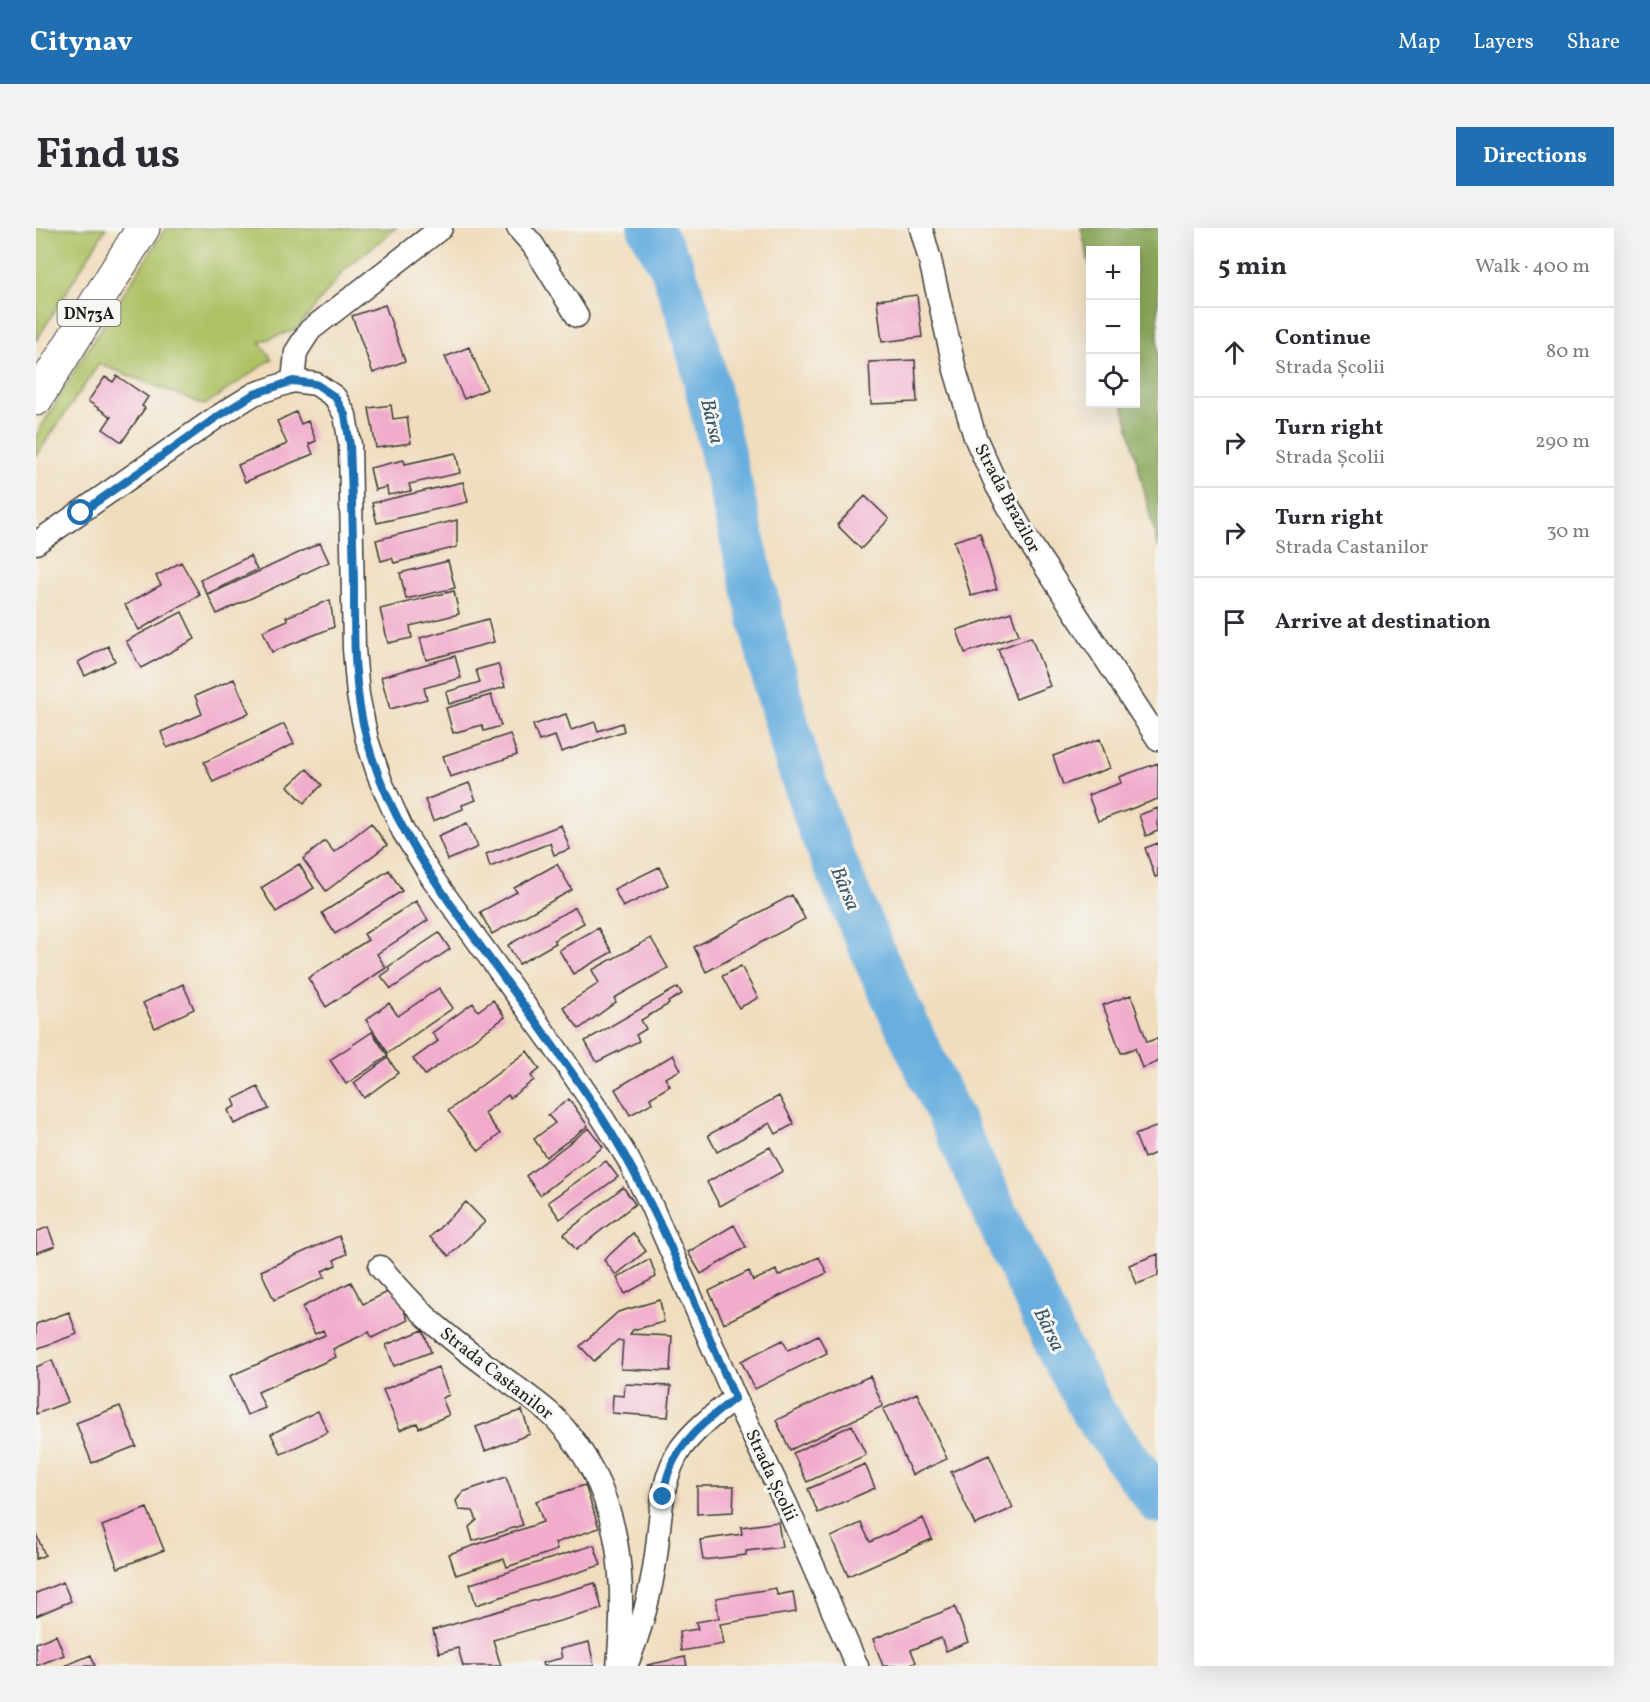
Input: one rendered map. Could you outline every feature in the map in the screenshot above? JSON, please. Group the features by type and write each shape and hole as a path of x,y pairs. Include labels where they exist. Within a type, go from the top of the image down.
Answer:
{"main road":[{"name":"DN73A","path":"36,399 143,228"}],"street":[{"path":"36,543 217,417 254,394 293,381 296,352 310,330 441,228"},
{"path":"518,228 533,245 577,316"},
{"name":"Strada Brazilor","path":"921,228 968,415 975,437 997,486 1024,534 1158,739"},
{"name":"Strada Școlii","path":"293,381 316,384 335,397 345,415 350,445 354,649 358,695 367,740 381,782 403,831 433,879 554,1046 628,1159 651,1205 735,1398 786,1504 858,1666"},
{"name":"Strada Castanilor","path":"380,1267 439,1329 554,1416 577,1443 598,1477 616,1535 621,1576 618,1666"},
{"path":"626,1666 643,1622 669,1470 680,1449 696,1430 735,1398"}],"green space":[{"path":"36,228 106,228 36,341"},
{"path":"166,228 396,228 345,269 297,329 260,342 272,359 205,405 99,364 36,456 36,436 84,355"},
{"path":"1081,228 1158,228 1158,548 1124,408 1140,408 1140,246 1086,246 1086,250"}],"building":[{"path":"917,295 922,337 882,342 877,300"},
{"path":"385,305 405,361 373,373 352,316"},
{"path":"469,347 487,389 464,399 445,357"},
{"path":"915,360 917,402 871,404 869,362"},
{"path":"117,376 148,397 142,406 145,408 122,442 103,429 111,417 88,401 105,377 113,382"},
{"path":"391,405 393,419 407,417 411,443 376,448 369,408"},
{"path":"296,412 301,424 308,421 316,441 309,444 313,454 245,482 238,465 287,444 277,421"},
{"path":"456,453 460,473 409,484 411,491 388,495 387,487 375,490 370,468 404,460 405,464"},
{"path":"463,482 468,502 377,523 372,503"},
{"path":"865,496 889,519 861,549 837,525"},
{"path":"457,520 457,547 394,563 392,558 381,561 376,540"},
{"path":"980,533 997,589 971,596 954,541"},
{"path":"320,543 329,562 217,614 208,595"},
{"path":"250,556 257,570 207,594 200,580"},
{"path":"448,561 455,588 406,599 400,573"},
{"path":"181,562 200,595 139,630 125,605 161,585 156,576"},
{"path":"454,591 459,614 410,626 412,638 388,643 380,609"},
{"path":"330,600 334,627 272,652 263,631 288,620 286,617"},
{"path":"182,612 195,639 141,668 126,641"},
{"path":"1011,612 1019,635 965,653 957,630"},
{"path":"488,619 494,642 426,660 420,638"},
{"path":"1031,637 1050,686 1016,699 998,649"},
{"path":"108,646 115,661 85,676 78,662"},
{"path":"455,656 461,678 424,688 427,699 390,709 381,677"},
{"path":"498,664 505,687 449,704 446,692 480,682 476,670"},
{"path":"234,679 249,713 167,748 161,732 202,714 195,696"},
{"path":"491,695 501,726 484,731 482,725 453,733 446,708"},
{"path":"566,714 571,730 595,722 598,731 622,723 624,731 561,752 555,736 539,741 533,725"},
{"path":"284,724 294,744 213,782 204,762"},
{"path":"510,734 517,755 450,777 443,756"},
{"path":"1100,739 1110,768 1063,785 1053,756"},
{"path":"1158,763 1158,799 1098,821 1088,795 1121,783 1119,777"},
{"path":"307,769 322,785 304,803 288,786"},
{"path":"469,783 476,800 462,805 463,809 433,821 425,800"},
{"path":"1158,808 1158,831 1146,836 1139,815"},
{"path":"371,823 387,845 326,891 303,859 325,841 334,852"},
{"path":"467,823 478,847 448,860 438,836"},
{"path":"561,825 570,849 554,855 550,843 490,867 486,854"},
{"path":"1158,843 1158,876 1155,877 1145,848"},
{"path":"299,864 314,888 276,912 261,888"},
{"path":"557,864 572,890 492,934 480,912 517,892 514,888"},
{"path":"659,867 668,885 623,907 614,889"},
{"path":"389,870 402,891 335,934 322,913"},
{"path":"792,895 805,919 706,972 694,947"},
{"path":"416,901 428,920 377,954 386,968 326,1007 308,978 368,940 364,934"},
{"path":"575,907 584,923 554,940 556,943 519,964 508,945"},
{"path":"598,928 612,952 573,974 559,950"},
{"path":"439,933 450,949 391,989 381,976 390,970 388,967"},
{"path":"651,938 668,968 614,998 616,1002 579,1029 563,1007 599,983 592,970"},
{"path":"741,966 758,998 739,1008 722,976"},
{"path":"183,984 194,1009 155,1028 143,1003"},
{"path":"678,987 682,994 641,1020 646,1029 636,1035 639,1041 597,1062 585,1041"},
{"path":"439,988 453,1008 388,1053 366,1020 389,1003 398,1016"},
{"path":"1131,995 1147,1042 1158,1038 1158,1062 1142,1068 1135,1048 1121,1053 1103,1005"},
{"path":"493,1000 505,1017 425,1075 413,1059 438,1041 432,1033 473,1003 478,1011"},
{"path":"372,1032 388,1056 346,1084 330,1060"},
{"path":"527,1051 540,1069 531,1076 534,1080 510,1098 508,1095 484,1113 500,1134 479,1151 448,1111"},
{"path":"673,1055 681,1070 665,1078 670,1086 650,1098 652,1103 630,1115 615,1089"},
{"path":"388,1058 398,1073 364,1098 354,1083"},
{"path":"258,1087 269,1109 234,1124 228,1110 236,1106 233,1099"},
{"path":"779,1096 794,1124 776,1134 770,1123 717,1152 708,1135"},
{"path":"569,1099 588,1126 546,1157 534,1139 555,1123 548,1115"},
{"path":"1158,1126 1158,1152 1144,1158 1135,1135"},
{"path":"589,1128 603,1147 540,1195 526,1176"},
{"path":"770,1147 783,1171 720,1206 707,1182"},
{"path":"606,1161 618,1177 560,1219 548,1202"},
{"path":"623,1187 635,1204 576,1250 564,1234"},
{"path":"466,1202 485,1222 449,1256 430,1237"},
{"path":"734,1225 746,1247 701,1274 688,1252"},
{"path":"48,1227 55,1246 36,1253 36,1232"},
{"path":"633,1233 646,1251 616,1275 604,1260"},
{"path":"339,1236 347,1254 334,1260 336,1265 322,1271 325,1277 274,1300 261,1271"},
{"path":"1158,1254 1158,1276 1137,1284 1129,1265"},
{"path":"819,1257 827,1273 724,1323 709,1291 749,1271 753,1281 776,1270 778,1276"},
{"path":"650,1259 656,1277 625,1294 617,1278"},
{"path":"351,1282 363,1304 394,1289 408,1320 372,1338 369,1332 333,1349 336,1357 258,1392 265,1408 247,1415 230,1376 325,1335 323,1330 315,1334 302,1307"},
{"path":"660,1300 664,1322 633,1330 630,1334 672,1336 670,1371 621,1369 623,1341 618,1340 594,1361 580,1346 618,1312"},
{"path":"69,1312 77,1334 36,1349 36,1324"},
{"path":"423,1330 431,1352 394,1366 386,1345"},
{"path":"818,1335 827,1353 755,1389 741,1361 783,1340 788,1350"},
{"path":"52,1360 68,1402 36,1414 36,1367"},
{"path":"438,1367 449,1395 442,1398 449,1415 419,1428 417,1423 400,1430 383,1390"},
{"path":"870,1376 883,1406 790,1450 776,1420"},
{"path":"625,1384 671,1386 668,1417 612,1413 613,1395 624,1396"},
{"path":"917,1393 947,1459 912,1475 883,1409"},
{"path":"120,1406 136,1446 92,1463 76,1423"},
{"path":"522,1410 530,1434 485,1451 476,1427"},
{"path":"318,1411 328,1432 281,1454 271,1434"},
{"path":"852,1425 866,1455 807,1482 793,1453"},
{"path":"989,1455 1013,1508 975,1525 951,1472"},
{"path":"865,1464 875,1488 818,1513 808,1489"},
{"path":"506,1477 523,1525 473,1541 469,1527 477,1520 473,1511 459,1510 456,1501 463,1492"},
{"path":"585,1485 599,1528 555,1543 557,1550 507,1567 504,1559 456,1575 449,1554 543,1522 536,1501"},
{"path":"697,1486 734,1486 733,1512 697,1514"},
{"path":"147,1508 164,1550 118,1568 102,1526"},
{"path":"923,1518 932,1539 848,1576 831,1537 861,1523 870,1542"},
{"path":"778,1522 782,1547 746,1551 746,1555 703,1560 700,1540 742,1534 741,1527"},
{"path":"36,1534 45,1555 36,1559"},
{"path":"594,1545 601,1565 476,1605 470,1584"},
{"path":"63,1582 71,1601 36,1616 36,1593"},
{"path":"595,1583 602,1609 493,1640 501,1666 463,1666 458,1648 439,1653 433,1630"},
{"path":"776,1588 777,1595 793,1592 796,1612 720,1624 724,1644 681,1651 679,1632 698,1629 696,1622 719,1618 716,1598"},
{"path":"955,1607 968,1642 946,1651 941,1638 911,1650 916,1662 906,1666 883,1666 873,1639"},
{"path":"56,1635 64,1655 36,1666 36,1643"},
{"path":"589,1642 594,1666 543,1666 542,1663 562,1658 560,1649"},
{"path":"91,1655 95,1666 64,1666"},
{"path":"685,1657 687,1666 647,1666 647,1665"}],"waterway":[{"name":"Bârsa","path":"650,228 672,267 687,310 702,365 775,681 795,754 821,831 878,964 1057,1344 1093,1412 1158,1501"}],"route":[{"path":"81,513 217,417 254,394 293,381 316,384 335,397 345,415 350,445 354,649 358,695 367,740 381,782 403,831 433,879 554,1046 628,1159 651,1205 735,1398 696,1430 680,1449 669,1470 663,1497"}]}
